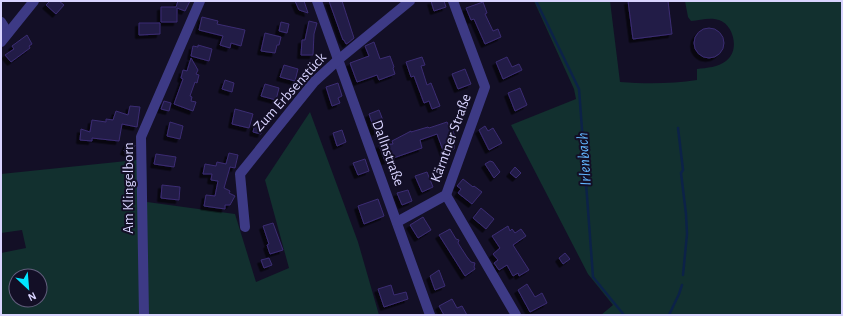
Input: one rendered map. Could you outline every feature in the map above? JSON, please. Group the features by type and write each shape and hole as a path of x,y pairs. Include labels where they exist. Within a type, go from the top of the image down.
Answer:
{"street":[{"path":"1,42 34,1"},
{"name":"Am Klingelborn","path":"144,315 141,137 200,1"},
{"name":"Dallnstraße","path":"317,1 430,315"},
{"name":"Zum Erbsenstück","path":"246,227 240,174 314,82 338,60 410,1"},
{"name":"Kärntner Straße","path":"397,222 446,195 485,87 453,1"},
{"path":"1,22 8,33"},
{"name":"Kärntner Straße","path":"446,195 516,315"}],"green space":[{"path":"534,1 610,1 620,82 649,83 697,80 697,69 720,65 730,57 733,51 733,39 728,27 716,19 691,21 688,17 685,1 842,1 842,315 601,315 613,305 588,274 511,125 576,99 574,89"},
{"path":"310,112 358,242 379,315 1,315 1,253 26,248 22,230 1,233 1,174 146,159 147,202 235,214 256,282 289,268 265,180"}],"building":[{"path":"50,1 59,1 64,5 56,14 46,5"},
{"path":"178,1 190,1 185,11 177,8 177,22 161,22 161,7 176,7"},
{"path":"295,1 304,1 308,13 299,10"},
{"path":"329,1 342,1 354,38 346,44 343,40"},
{"path":"431,1 444,1 446,7 434,11"},
{"path":"628,1 668,1 672,34 633,39"},
{"path":"483,2 487,13 485,14 493,31 498,29 501,37 485,44 474,19 471,20 466,8"},
{"path":"202,17 218,21 217,24 245,30 241,46 231,43 230,48 220,45 223,36 199,30"},
{"path":"309,21 317,23 314,34 313,55 301,55 302,40 305,40"},
{"path":"281,22 289,24 287,33 279,31"},
{"path":"139,23 160,23 160,34 139,35"},
{"path":"709,28 720,32 724,43 720,54 709,58 698,54 694,43 698,32"},
{"path":"265,33 281,37 275,53 261,51"},
{"path":"27,35 32,44 29,46 30,48 11,62 5,55 14,49 12,46"},
{"path":"374,42 380,59 390,56 395,74 379,80 377,75 357,82 350,63 369,56 365,46"},
{"path":"198,45 212,49 209,61 191,56 193,46 198,47"},
{"path":"422,57 425,65 421,66 427,85 431,83 440,106 432,109 429,101 424,103 414,76 411,77 406,62"},
{"path":"507,57 512,67 519,64 522,70 503,79 496,62"},
{"path":"191,58 198,70 196,74 199,75 197,83 195,82 190,96 192,97 191,101 196,102 193,111 174,104 183,79 181,78 183,70 187,71"},
{"path":"284,65 298,69 295,81 280,77"},
{"path":"465,69 471,84 458,89 452,74"},
{"path":"225,80 234,83 232,92 222,89"},
{"path":"338,83 342,96 338,98 340,103 332,106 326,87"},
{"path":"265,84 279,88 276,100 261,96"},
{"path":"520,88 527,105 515,111 508,93"},
{"path":"164,101 171,103 169,111 161,109"},
{"path":"130,106 140,107 137,127 122,124 119,141 92,138 92,141 80,140 81,129 90,132 92,120 106,122 106,119 113,120 116,111 128,115"},
{"path":"235,109 253,114 249,128 232,124"},
{"path":"379,110 384,123 381,124 383,129 375,132 369,114"},
{"path":"170,122 183,126 180,139 167,136"},
{"path":"447,122 449,126 451,125 455,137 454,149 444,153 437,134 420,140 422,148 385,161 379,145 393,144 392,141 411,131 429,128"},
{"path":"255,124 263,126 261,134 253,132"},
{"path":"485,126 488,131 493,128 502,143 489,150 479,130"},
{"path":"342,130 346,142 337,146 333,133"},
{"path":"128,142 135,145 131,154 124,151"},
{"path":"229,153 238,155 235,168 230,167 224,188 235,196 230,205 225,205 225,209 204,206 206,195 215,196 218,181 211,180 212,174 203,174 205,164 216,166 217,162 226,164"},
{"path":"156,154 176,157 174,167 154,164"},
{"path":"365,159 369,171 358,175 353,163"},
{"path":"490,161 493,162 500,172 494,178 485,164"},
{"path":"515,167 521,173 516,178 510,173"},
{"path":"427,172 433,187 422,192 415,176"},
{"path":"463,179 482,192 472,204 458,193 461,189 457,186"},
{"path":"162,185 180,187 179,200 161,198"},
{"path":"408,190 412,201 402,205 397,193"},
{"path":"378,199 384,216 364,224 358,206"},
{"path":"481,208 494,219 486,229 473,218"},
{"path":"423,217 431,230 418,238 410,225"},
{"path":"273,223 283,250 270,254 267,245 269,244 263,226"},
{"path":"508,226 510,231 512,229 515,233 521,229 526,236 513,245 529,270 519,276 518,273 513,276 507,265 499,270 494,263 498,260 493,254 500,248 492,236"},
{"path":"450,229 456,239 459,240 458,243 467,257 471,262 475,263 475,269 465,276 439,235"},
{"path":"565,253 570,259 563,264 559,258"},
{"path":"269,258 272,265 264,268 261,260"},
{"path":"439,270 445,286 435,290 430,276"},
{"path":"527,284 535,297 542,293 547,303 530,312 518,290"},
{"path":"391,285 394,295 406,292 408,299 384,307 378,289"},
{"path":"452,299 457,308 462,306 467,315 444,315 439,306"}],"waterway":[{"name":"Irlenbach","path":"536,1 579,89 593,277 624,315"},
{"path":"678,128 683,170 681,173 687,234 683,275"},
{"path":"669,315 682,285"}]}
